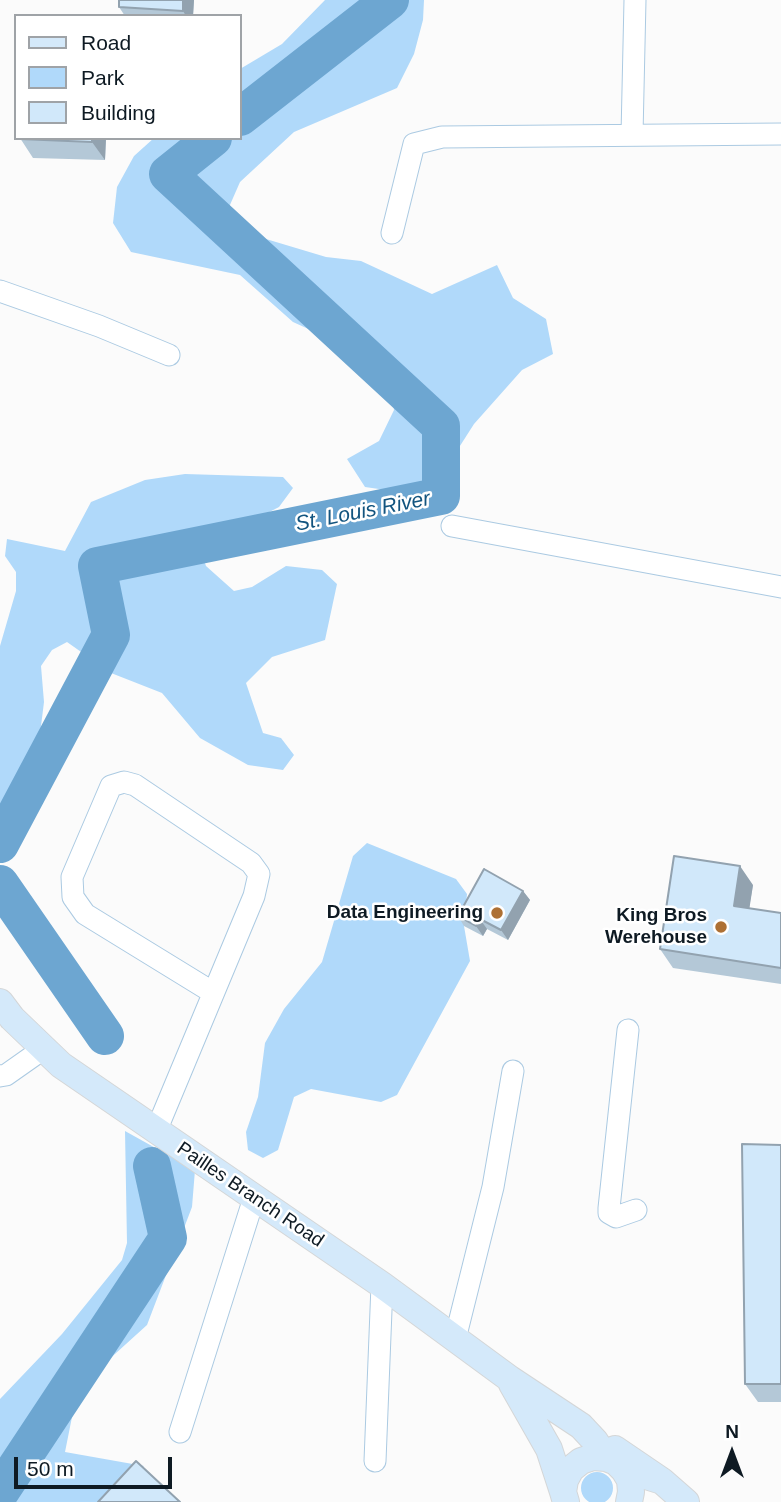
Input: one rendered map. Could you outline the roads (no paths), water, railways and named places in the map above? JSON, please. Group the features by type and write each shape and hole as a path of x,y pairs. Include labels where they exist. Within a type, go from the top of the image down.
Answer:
{"main road":[{"name":"Pailles Branch Road","path":"4,1018 61,1065 581,1426 615,1464"},
{"name":"Pailles Branch Road","path":"510,1379 549,1449 564,1497"},
{"path":"581,1426 662,1481 686,1502"},
{"path":"564,1497 565,1480 571,1469 581,1461 593,1457 662,1481"},
{"path":"615,1464 629,1480 629,1502"}],"street":[{"path":"632,135 635,0"},
{"path":"392,233 408,158 414,144 442,137 781,134"},
{"path":"0,290 169,355"},
{"path":"452,526 781,587"},
{"path":"156,1131 254,896 259,874 251,863 135,785 124,782 111,786 72,877 73,897 85,914 212,992"},
{"path":"628,1030 608,1208 609,1213 616,1217 636,1210"},
{"path":"0,1076 6,1075 43,1049"},
{"path":"455,1339 493,1187 513,1071"},
{"path":"180,1432 254,1198"},
{"path":"375,1461 382,1286"}],"waterway":[{"name":"St. Louis River","path":"242,115 390,0"},
{"name":"St. Louis River","path":"0,844 111,635 97,566 441,496 441,426 168,174 210,140"},
{"name":"St. Louis River","path":"0,884 105,1036"},
{"path":"0,1492 168,1238 152,1166"}],"place":[{"name":"Data Engineering","path":"497,913"},
{"name":"King Bros Werehouse","path":"721,927"}]}
